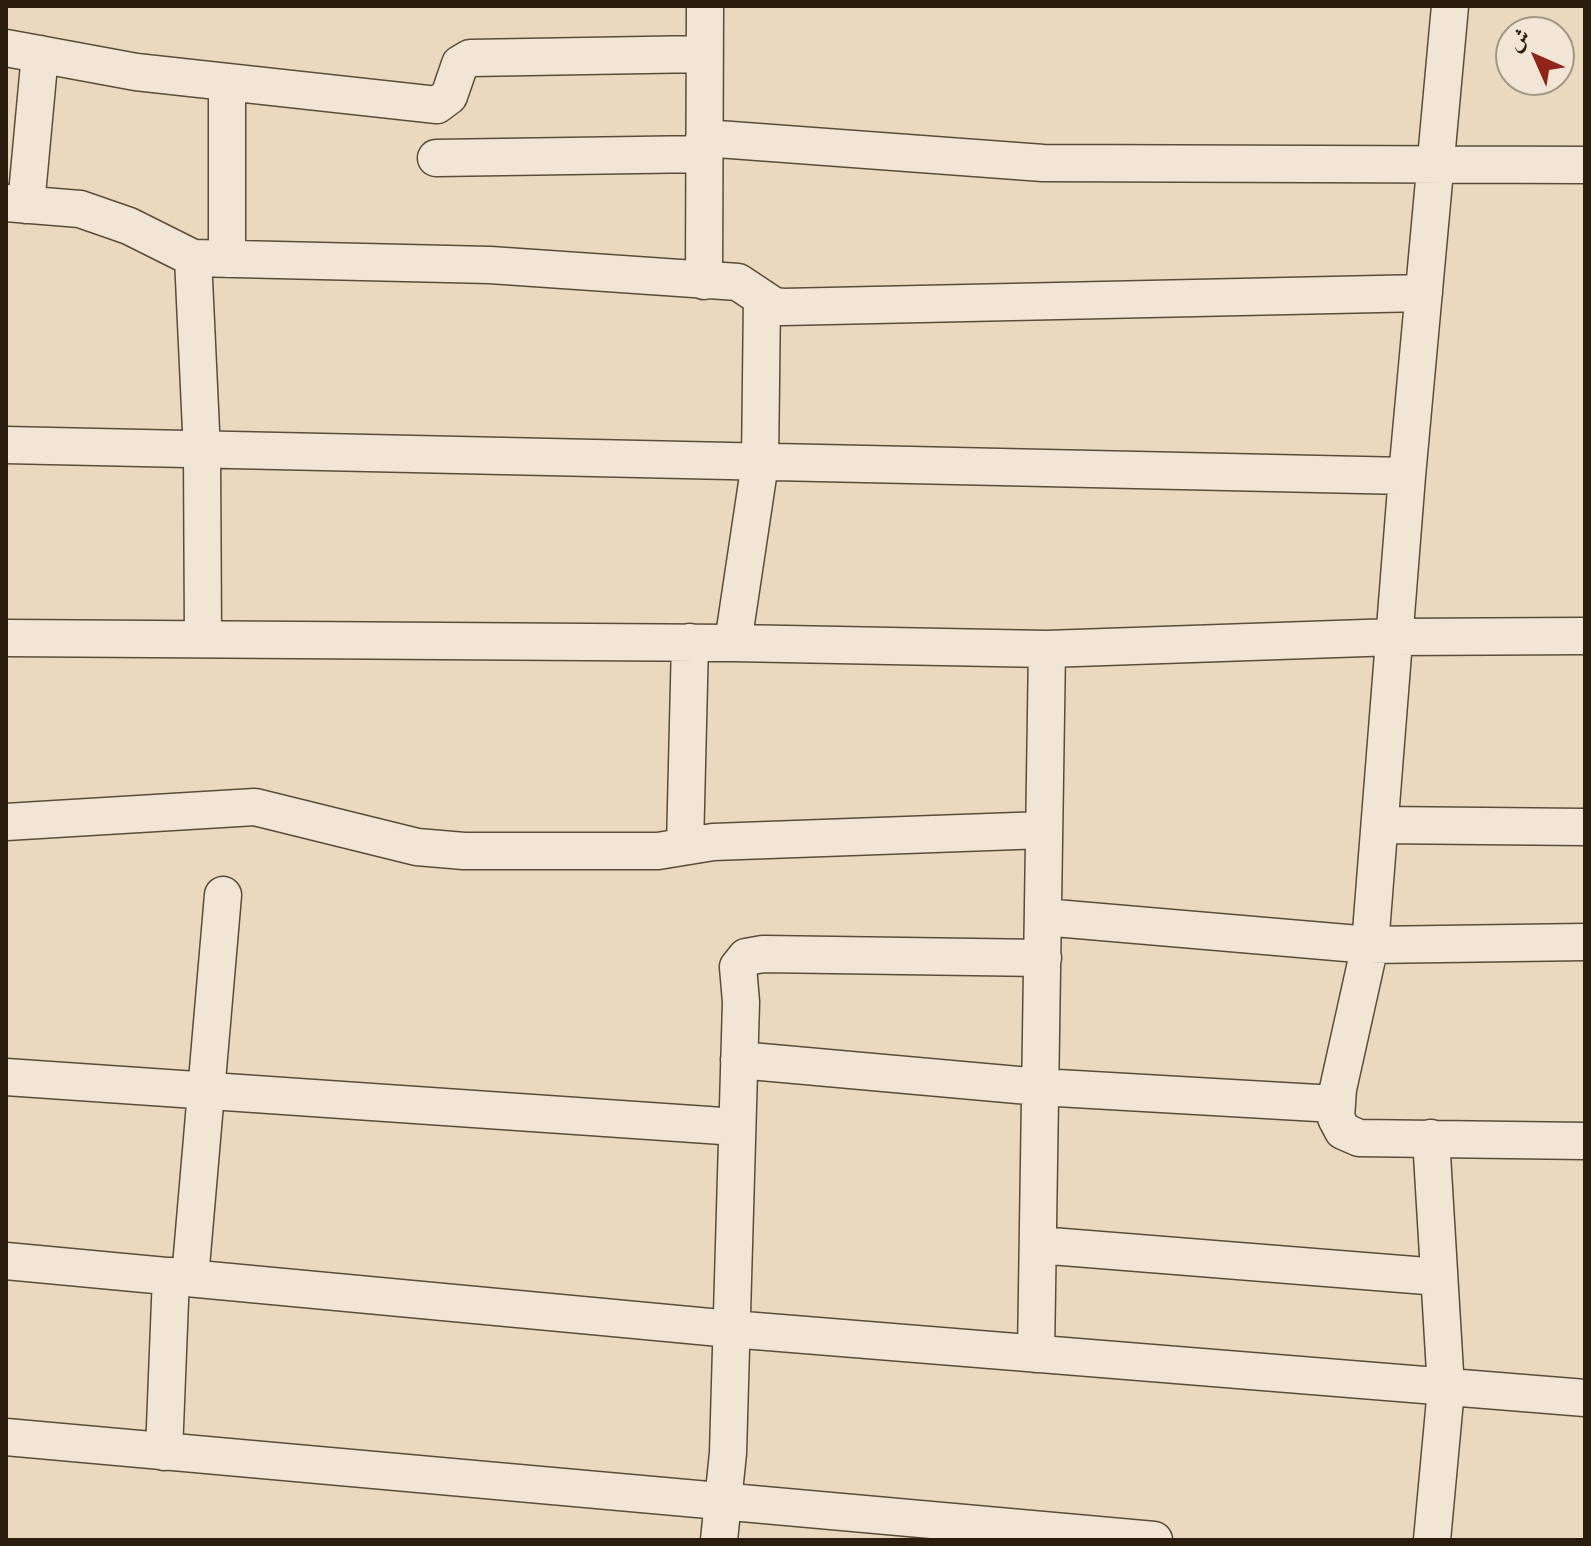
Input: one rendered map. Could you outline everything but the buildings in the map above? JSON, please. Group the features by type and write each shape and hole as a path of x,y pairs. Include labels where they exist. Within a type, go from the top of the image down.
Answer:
{"street":[{"path":"704,281 705,6"},
{"path":"1450,6 1407,476 1370,945 1335,1104 1336,1118 1350,1136 1585,1141"},
{"path":"703,54 470,58 460,64 446,101 437,105 136,72 23,51 16,204 80,209 210,259 490,265 738,282 774,306 783,307 1424,293"},
{"path":"203,639 202,452 210,259 227,82"},
{"path":"436,158 704,146 1043,163 1585,165"},
{"path":"733,643 760,463 762,298"},
{"path":"6,445 202,452 1407,476"},
{"path":"6,638 690,642 1047,649 1394,637 1585,636"},
{"path":"685,846 690,642"},
{"path":"1036,1354 1047,649"},
{"path":"6,822 255,807 442,851 658,851 713,842 1044,830"},
{"path":"1380,825 1585,827"},
{"path":"164,1452 181,1277 208,1090 223,895"},
{"path":"1043,917 1370,945 1585,942"},
{"path":"719,1540 731,1329 739,1060 738,967 754,954 1043,958"},
{"path":"739,1060 1040,1087 1335,1104"},
{"path":"6,1077 737,1127"},
{"path":"1431,1138 1446,1389 1432,1540"},
{"path":"1038,1245 1439,1277"},
{"path":"6,1261 731,1329 1585,1398"},
{"path":"6,1437 1154,1540"}]}
